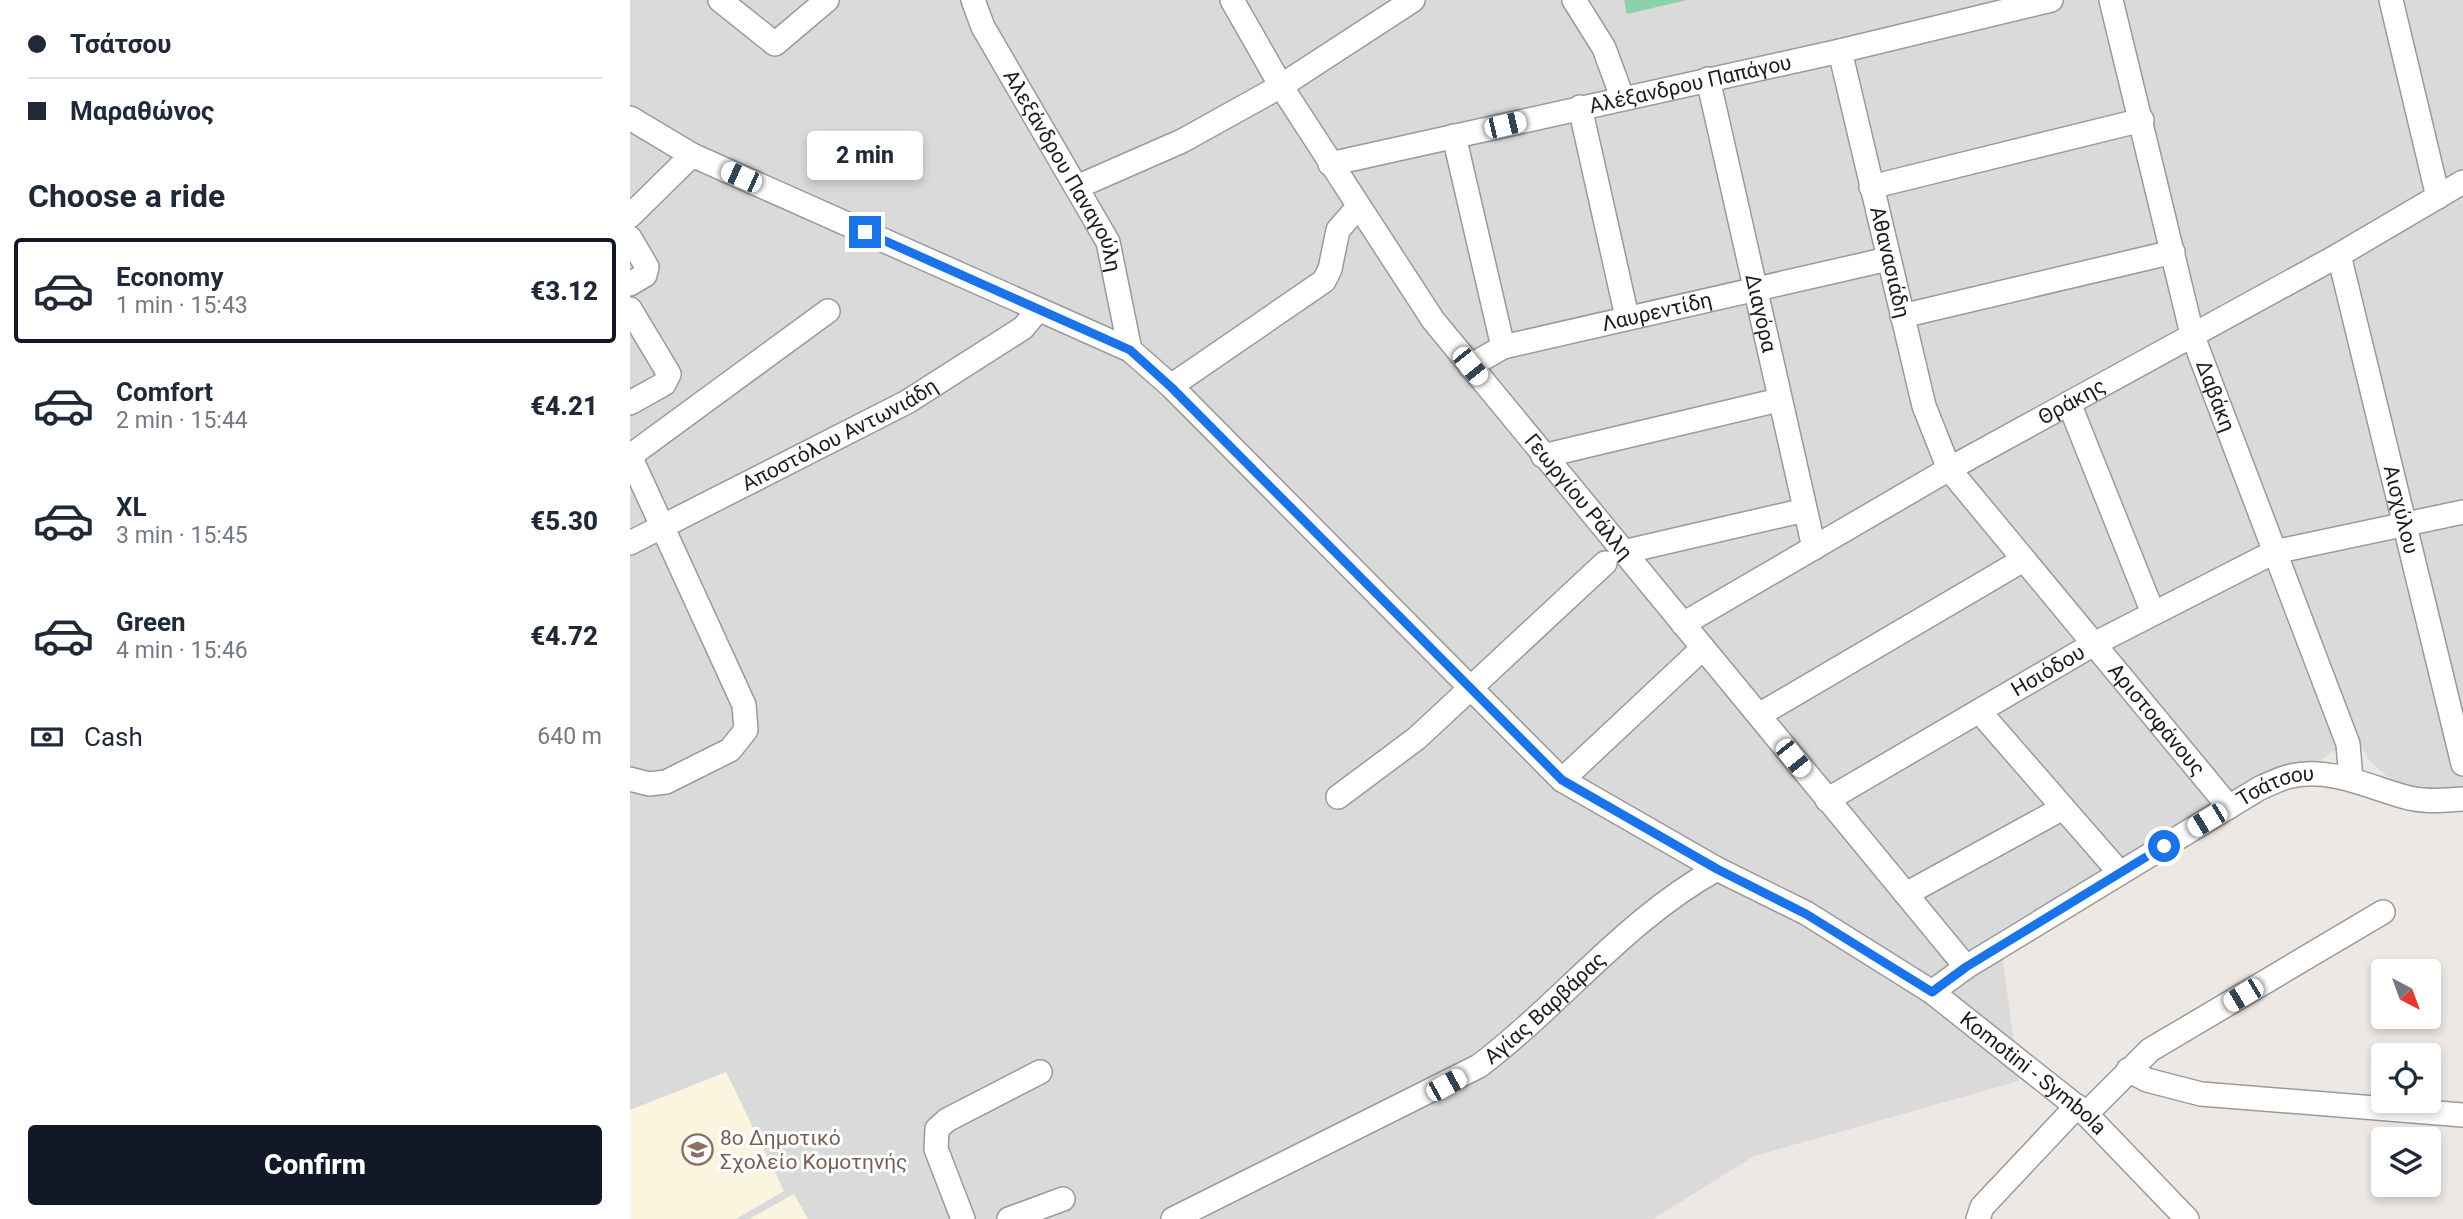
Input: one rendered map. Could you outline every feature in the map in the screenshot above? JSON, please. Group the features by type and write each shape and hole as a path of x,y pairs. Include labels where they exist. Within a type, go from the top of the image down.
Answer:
{"street":[{"path":"720,0 768,42 775,44 782,41 827,0"},
{"name":"Αλεξάνδρου Παναγούλη","path":"973,0 983,27 1108,242 1130,350"},
{"name":"Γεωργίου Ράλλη","path":"1232,0 1281,86 1433,320 1543,456 1614,558 1683,624 1966,967"},
{"path":"1077,187 1182,141 1281,86 1413,0"},
{"path":"1574,0 1604,48 1622,97"},
{"name":"Αλέξανδρου Παπάγου","path":"1330,164 1622,97 1840,51 2051,0"},
{"name":"Δαβάκη","path":"2111,0 2192,334 2348,744 2351,779"},
{"path":"2391,0 2438,197"},
{"name":"Αθανασιάδη","path":"1840,51 1924,406 1950,469"},
{"name":"Διαγόρα","path":"1709,79 1753,287 1814,548"},
{"path":"1580,107 1627,317"},
{"name":"Komotini - Symbola","path":"630,118 692,155 1130,350 1171,387 1562,780 1717,869 1806,914 1932,992 2081,1110 2187,1219"},
{"path":"1871,187 2142,120"},
{"path":"1454,136 1503,347"},
{"path":"630,216 692,155"},
{"name":"Θράκης","path":"1683,624 1950,469 2339,255 2463,182"},
{"path":"1171,387 1324,281 1330,269 1338,230 1358,207"},
{"path":"630,238 647,267 645,275 630,284"},
{"path":"1902,316 2173,252"},
{"name":"Αισχύλου","path":"2339,255 2463,764"},
{"name":"Λαυρεντίδη","path":"1470,366 1503,347 1753,287 1888,259"},
{"path":"630,309 669,374 664,384 630,403"},
{"name":"Αποστόλου Αντωνιάδη","path":"630,543 907,402 1023,328 1038,310"},
{"path":"630,779 655,784 671,781 737,745 748,722 744,705 630,456 828,311"},
{"path":"1543,456 1779,400"},
{"path":"2069,403 2153,613"},
{"name":"Αριστοφάνους","path":"1950,469 2092,645 2229,807"},
{"path":"1338,797 1417,738 1614,558 1805,510"},
{"name":"Ησιόδου","path":"1827,800 2092,645 2274,552 2463,512"},
{"path":"1759,716 2023,560"},
{"path":"1562,780 1703,648"},
{"path":"1979,711 2120,873"},
{"name":"Τσάτσου","path":"1932,992 1966,967 2260,788 2291,776 2320,775 2351,779 2409,798 2438,802 2463,799"},
{"path":"1906,894 2063,808"},
{"name":"Αγίας Βαρβάρας","path":"1173,1219 1479,1066 1511,1042 1660,905 1717,869"},
{"path":"1978,1219 1982,1207 2081,1110 2150,1050 2383,912"},
{"path":"2128,1070 2147,1080 2201,1094 2463,1115"},
{"path":"963,1219 936,1149 937,1129 947,1120 1040,1072"},
{"path":"1009,1219 1063,1199"}],"shaded area":[{"path":"630,0 2463,0 2463,794 2434,794 2394,783 2371,762 2360,745 2332,752 2316,764 2160,836 1999,931 2019,1081 1754,1156 1653,1219 630,1219"},
{"name":"8ο Δημοτικό Σχολείο Κομοτηνής","path":"726,1072 784,1191 736,1219 630,1219 630,1110"},
{"path":"794,1194 808,1219 749,1219"}],"green space":[{"path":"1624,0 1687,0 1627,14"}],"place":[{"name":"8ο Δημοτικό Σχολείο Κομοτηνής","path":"697,1150"}],"route":[{"path":"865,232 1130,350 1171,387 1562,780 1717,869 1806,914 1932,992 1966,967 2164,846"}]}
